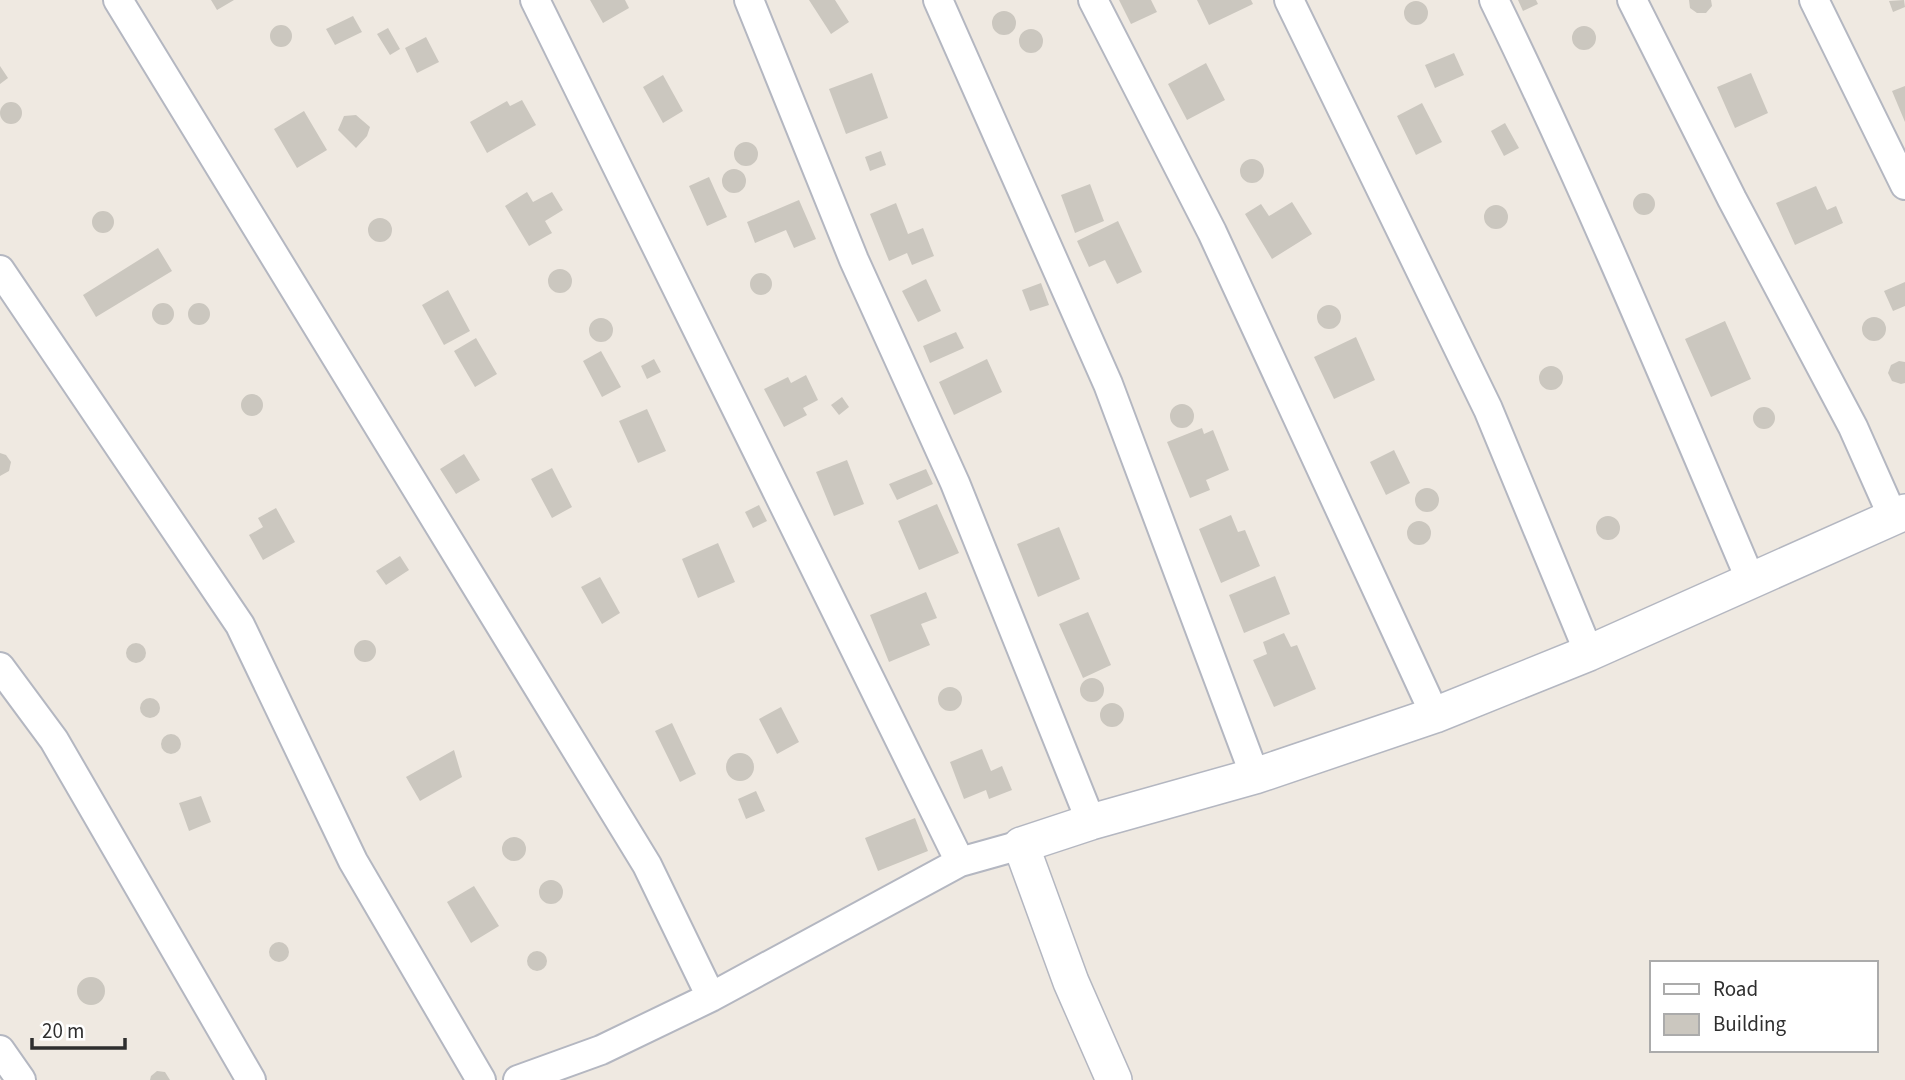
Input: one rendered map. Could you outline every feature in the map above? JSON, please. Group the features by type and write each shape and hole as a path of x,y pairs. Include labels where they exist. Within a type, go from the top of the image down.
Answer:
{"street":[{"path":"118,0 647,865 711,997"},
{"path":"535,0 960,862"},
{"path":"749,0 854,260 956,483 1091,822"},
{"path":"938,0 1108,384 1255,776"},
{"path":"1093,0 1212,232 1435,715"},
{"path":"1289,0 1488,409 1589,653"},
{"path":"1494,0 1544,103 1619,271 1751,581"},
{"path":"518,1080 601,1050 711,997 960,862 1255,776 1435,715 1589,653 1899,515 1738,211 1632,0"},
{"path":"1814,0 1905,185"},
{"path":"0,270 240,625 353,862 481,1080"},
{"path":"0,667 54,740 251,1080"},
{"path":"1021,845 1071,982 1114,1080"},
{"path":"0,1050 21,1080"}],"building":[{"path":"211,0 234,0 217,10"},
{"path":"590,0 625,0 629,8 603,23"},
{"path":"809,0 835,0 849,22 831,34"},
{"path":"1119,0 1151,0 1157,12 1131,24"},
{"path":"1197,0 1251,0 1253,4 1209,25"},
{"path":"1518,0 1536,0 1538,4 1523,11"},
{"path":"1689,0 1711,0 1712,6 1706,13 1697,13 1690,8"},
{"path":"1904,0 1905,7 1893,12 1889,1"},
{"path":"1416,1 1424,5 1428,13 1424,21 1416,25 1408,21 1404,13 1408,5"},
{"path":"1004,11 1012,15 1016,23 1012,31 1004,35 996,31 992,23 996,15"},
{"path":"353,16 362,32 335,45 326,29"},
{"path":"281,25 289,28 292,36 289,44 281,47 273,44 270,36 273,28"},
{"path":"1584,26 1592,30 1596,38 1592,46 1584,50 1576,46 1572,38 1576,30"},
{"path":"388,28 400,49 390,55 377,34"},
{"path":"1031,29 1039,33 1043,41 1039,49 1031,53 1023,49 1019,41 1023,33"},
{"path":"426,37 439,62 417,73 405,48"},
{"path":"1454,53 1464,75 1435,88 1425,65"},
{"path":"1206,63 1225,100 1187,120 1168,84"},
{"path":"0,66 8,78 0,84"},
{"path":"872,73 888,118 846,134 829,89"},
{"path":"1751,73 1768,113 1735,128 1717,87"},
{"path":"663,75 683,111 663,123 643,87"},
{"path":"1905,86 1905,122 1892,91"},
{"path":"522,100 536,125 487,153 470,122 507,101 510,106"},
{"path":"11,102 19,105 22,113 19,121 11,124 3,121 0,113 3,105"},
{"path":"1422,103 1442,142 1416,155 1397,116"},
{"path":"304,111 327,150 297,168 274,129"},
{"path":"356,115 370,127 367,136 356,148 338,130 344,116"},
{"path":"1505,123 1519,148 1504,156 1491,131"},
{"path":"746,142 754,146 758,154 754,162 746,166 738,162 734,154 738,146"},
{"path":"881,151 886,165 870,171 865,157"},
{"path":"1252,159 1260,163 1264,171 1260,179 1252,183 1244,179 1240,171 1244,163"},
{"path":"734,169 742,173 746,181 742,189 734,193 726,189 722,181 726,173"},
{"path":"709,177 727,217 707,226 689,186"},
{"path":"1090,184 1104,221 1075,233 1061,195"},
{"path":"1816,186 1827,210 1836,206 1843,223 1795,245 1776,203"},
{"path":"527,192 533,202 552,192 563,210 545,221 552,233 529,246 505,206"},
{"path":"1640,193 1648,193 1655,200 1655,208 1648,215 1640,215 1633,208 1633,200"},
{"path":"799,200 816,239 794,248 786,230 755,243 747,222"},
{"path":"1292,202 1312,234 1272,259 1245,214 1261,204 1269,216"},
{"path":"896,203 908,234 923,228 934,256 912,265 907,253 889,261 870,214"},
{"path":"1496,205 1504,209 1508,217 1504,225 1496,229 1488,225 1484,217 1488,209"},
{"path":"103,211 111,214 114,222 111,230 103,233 95,230 92,222 95,214"},
{"path":"380,218 388,222 392,230 388,238 380,242 372,238 368,230 372,222"},
{"path":"1118,221 1142,272 1117,284 1105,260 1089,267 1077,241"},
{"path":"158,248 172,271 96,317 83,295"},
{"path":"560,269 568,273 572,281 568,289 560,293 552,289 548,281 552,273"},
{"path":"757,273 765,273 772,280 772,288 765,295 757,295 750,288 750,280"},
{"path":"926,279 941,311 918,322 902,291"},
{"path":"1905,282 1905,306 1893,311 1884,291"},
{"path":"1041,283 1049,305 1030,311 1022,290"},
{"path":"448,290 470,331 444,345 422,305"},
{"path":"163,303 171,306 174,314 171,322 163,325 155,322 152,314 155,306"},
{"path":"199,303 207,306 210,314 207,322 199,325 191,322 188,314 191,306"},
{"path":"1329,305 1337,309 1341,317 1337,325 1329,329 1321,325 1317,317 1321,309"},
{"path":"1874,317 1882,321 1886,329 1882,337 1874,341 1866,337 1862,329 1866,321"},
{"path":"601,318 609,322 613,330 609,338 601,342 593,338 589,330 593,322"},
{"path":"1725,321 1751,379 1711,397 1685,339"},
{"path":"956,332 964,348 930,363 923,346"},
{"path":"1356,337 1375,380 1334,399 1314,357"},
{"path":"476,338 497,374 475,387 454,351"},
{"path":"601,351 621,387 602,397 583,361"},
{"path":"654,359 661,372 647,379 641,366"},
{"path":"987,359 1002,392 954,415 939,382"},
{"path":"1899,361 1905,362 1905,383 1901,384 1892,381 1888,373 1891,365"},
{"path":"1551,366 1559,370 1563,378 1559,386 1551,390 1543,386 1539,378 1543,370"},
{"path":"806,375 818,400 803,408 807,415 784,427 764,389 788,377 791,383"},
{"path":"252,394 260,397 263,405 260,413 252,416 244,413 241,405 244,397"},
{"path":"842,397 849,407 839,415 831,405"},
{"path":"1182,404 1190,408 1194,416 1190,424 1182,428 1174,424 1170,416 1174,408"},
{"path":"1760,407 1768,407 1775,414 1775,422 1768,429 1760,429 1753,422 1753,414"},
{"path":"647,409 666,451 638,463 619,421"},
{"path":"1202,428 1204,434 1213,430 1229,470 1206,480 1210,490 1190,498 1167,442"},
{"path":"1394,450 1410,483 1386,495 1370,462"},
{"path":"0,453 6,455 11,462 9,471 0,476"},
{"path":"464,454 480,480 456,494 440,469"},
{"path":"847,460 864,504 834,516 816,472"},
{"path":"552,468 572,507 552,518 531,479"},
{"path":"926,469 933,484 897,500 889,484"},
{"path":"1427,488 1435,492 1439,500 1435,508 1427,512 1419,508 1415,500 1419,492"},
{"path":"937,504 959,553 919,570 898,521"},
{"path":"759,505 767,521 753,528 745,512"},
{"path":"276,508 295,542 263,560 249,535 263,527 258,518"},
{"path":"1231,515 1238,532 1245,530 1260,566 1221,583 1199,529"},
{"path":"1608,516 1616,520 1620,528 1616,536 1608,540 1600,536 1596,528 1600,520"},
{"path":"1419,521 1427,525 1431,533 1427,541 1419,545 1411,541 1407,533 1411,525"},
{"path":"1059,527 1080,579 1038,597 1017,544"},
{"path":"718,543 735,582 698,598 682,559"},
{"path":"400,556 409,570 386,585 376,571"},
{"path":"1275,576 1290,614 1244,633 1229,595"},
{"path":"600,577 620,613 602,624 581,587"},
{"path":"926,592 937,618 921,624 930,645 889,662 870,615"},
{"path":"1088,612 1111,665 1083,678 1059,624"},
{"path":"1284,633 1291,647 1297,645 1316,689 1274,707 1253,660 1267,654 1263,642"},
{"path":"365,640 373,643 376,651 373,659 365,662 357,659 354,651 357,643"},
{"path":"136,643 143,646 146,653 143,660 136,663 129,660 126,653 129,646"},
{"path":"1092,678 1100,682 1104,690 1100,698 1092,702 1084,698 1080,690 1084,682"},
{"path":"950,687 958,691 962,699 958,707 950,711 942,707 938,699 942,691"},
{"path":"146,698 154,698 160,708 154,718 146,718 140,712 140,704"},
{"path":"1112,703 1120,707 1124,715 1120,723 1112,727 1104,723 1100,715 1104,707"},
{"path":"781,707 799,742 777,754 759,719"},
{"path":"672,723 696,774 680,782 655,731"},
{"path":"171,734 178,737 181,744 178,751 171,754 164,751 161,744 164,737"},
{"path":"982,749 991,771 1002,766 1012,790 989,799 986,790 964,799 950,762"},
{"path":"454,750 462,777 420,801 406,777"},
{"path":"740,753 750,757 754,767 750,777 740,781 730,777 726,767 730,757"},
{"path":"756,791 765,811 746,819 738,799"},
{"path":"201,796 211,822 189,831 179,803"},
{"path":"915,818 928,851 878,871 865,838"},
{"path":"514,837 525,844 526,849 519,860 514,861 503,854 502,849 509,838"},
{"path":"551,880 562,887 563,892 556,903 551,904 540,897 539,892 546,881"},
{"path":"474,886 499,926 471,943 447,902"},
{"path":"279,942 286,945 289,952 286,959 279,962 272,959 269,952 272,945"},
{"path":"533,951 541,951 547,961 541,971 533,971 527,965 527,957"},
{"path":"91,977 101,981 105,991 101,1001 91,1005 81,1001 77,991 81,981"},
{"path":"157,1071 165,1072 170,1080 150,1080"}]}
